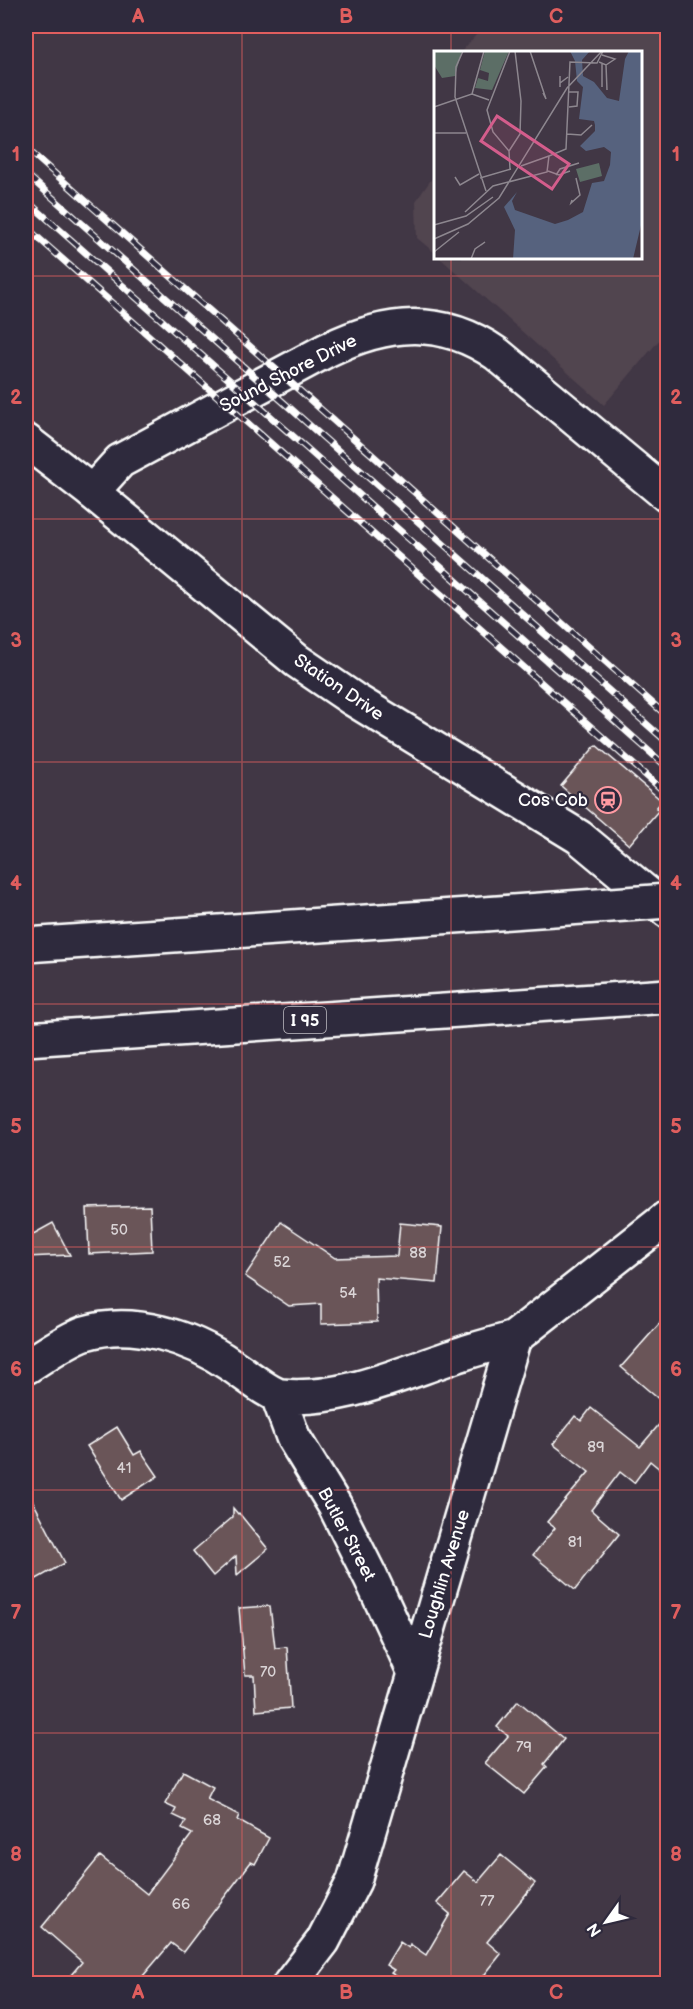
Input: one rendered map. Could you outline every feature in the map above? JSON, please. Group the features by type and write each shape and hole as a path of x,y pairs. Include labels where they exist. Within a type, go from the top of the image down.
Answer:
{"main road":[{"name":"Sound Shore Drive","path":"92,492 120,461 327,350 384,328 404,326 456,332 483,344 668,496"},
{"name":"Station Drive","path":"26,441 92,492 297,661 353,699 579,837 668,911"},
{"path":"26,945 668,901"},
{"name":"I 95","path":"26,1039 668,996"},
{"path":"26,1367 83,1334 109,1328 133,1328 192,1342 221,1357 278,1396 319,1395 379,1382 514,1338 668,1217"},
{"name":"Loughlin Avenue","path":"290,1983 323,1941 354,1881 514,1338"},
{"name":"Butler Street","path":"278,1396 293,1437 335,1506 415,1673"}],"shaded area":[{"path":"484,26 667,26 667,331 604,405 442,260 642,260 642,51 462,51"},
{"path":"434,175 434,252 417,238 416,201"}],"building":[{"path":"596,745 662,801 656,808 659,810 629,845 561,786"},
{"path":"150,1206 152,1251 89,1254 87,1208"},
{"path":"281,1222 335,1258 397,1256 400,1223 442,1227 437,1283 376,1278 377,1322 321,1324 321,1304 289,1306 245,1276"},
{"path":"53,1223 70,1255 26,1257 26,1238"},
{"path":"668,1314 668,1407 621,1367"},
{"path":"591,1408 640,1447 668,1414 668,1476 650,1461 634,1483 620,1472 591,1510 619,1534 575,1590 533,1555 555,1528 547,1522 589,1472 553,1444 575,1416 581,1421"},
{"path":"117,1427 134,1455 141,1451 158,1476 121,1500 87,1446"},
{"path":"26,1488 65,1563 26,1585"},
{"path":"233,1508 268,1549 237,1575 236,1556 213,1576 193,1551 233,1517"},
{"path":"270,1606 275,1648 287,1647 291,1708 256,1711 254,1675 245,1675 239,1608"},
{"path":"518,1701 564,1739 544,1764 547,1767 524,1794 485,1763 508,1736 497,1727"},
{"path":"183,1771 213,1787 207,1799 239,1815 237,1820 269,1838 255,1864 251,1862 183,1952 171,1943 137,1983 64,1983 82,1962 42,1927 100,1856 147,1894 192,1834 182,1829 186,1821 173,1815 176,1809 165,1804"},
{"path":"501,1855 535,1883 487,1942 501,1954 478,1983 407,1983 391,1973 394,1970 386,1965 400,1942 409,1948 410,1944 426,1955 450,1914 437,1903 464,1871 478,1882"}],"railway":[{"path":"26,148 668,717"},
{"path":"26,174 668,743"},
{"path":"26,200 668,768"},
{"path":"26,227 668,795"}],"place":[{"name":"Cos Cob","path":"608,800"}]}
